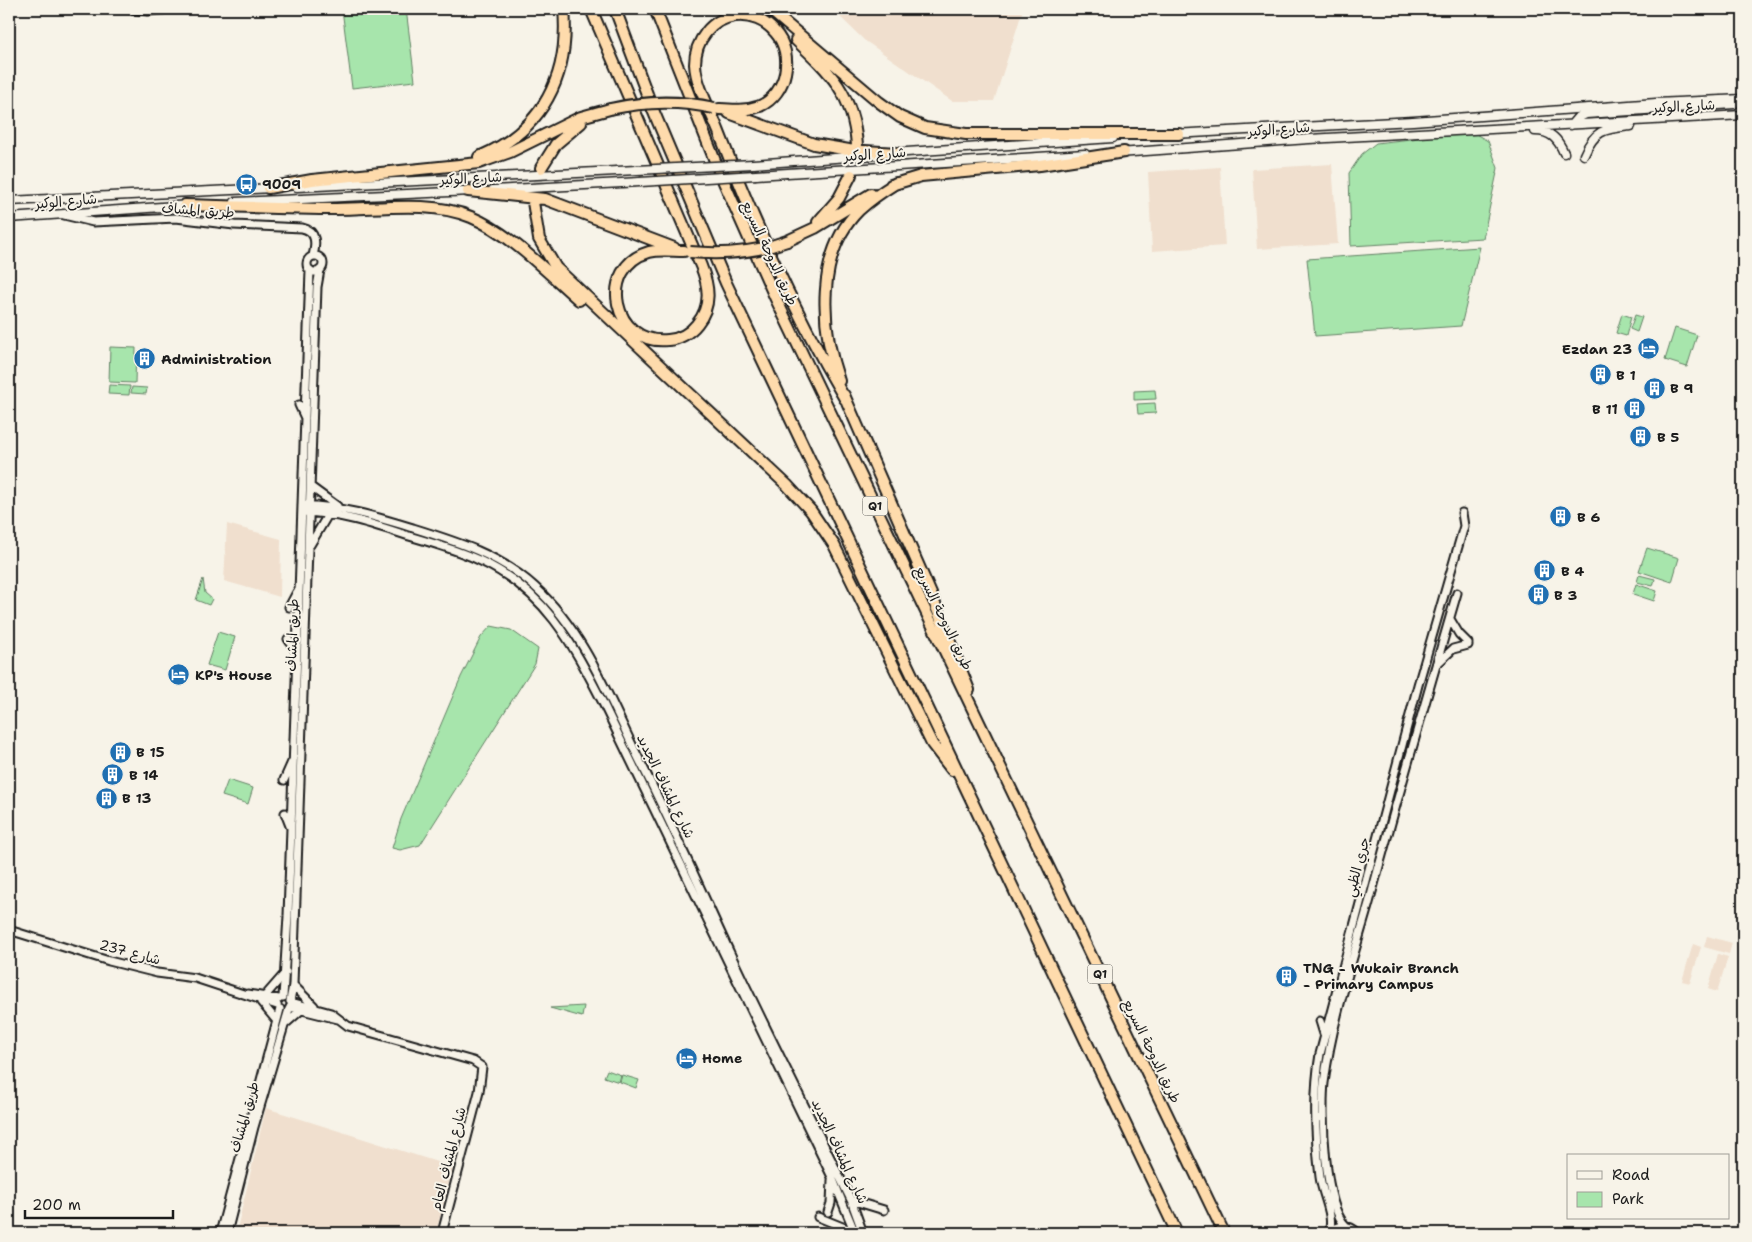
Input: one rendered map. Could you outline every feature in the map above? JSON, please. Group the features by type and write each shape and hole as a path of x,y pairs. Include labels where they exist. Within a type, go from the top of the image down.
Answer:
{"highway":[{"path":"430,168 462,162 489,152 510,140 534,118 553,89 563,60 564,9"},
{"path":"591,9 701,266 708,292 701,318 688,333 671,340 650,340 638,334 622,318 617,305 618,286 621,276 632,262 648,253 687,252 743,252 788,241 821,225 867,196 896,183 921,176 1040,165 1124,152"},
{"path":"615,9 653,110 726,283 1177,1233"},
{"name":"طريق الدوحة السريع","path":"656,9 719,171 748,239 1224,1233"},
{"path":"662,9 670,46"},
{"path":"764,9 839,84 852,113 857,145"},
{"path":"769,9 879,102 900,117 925,128 966,134 1178,134"},
{"path":"268,188 312,180 462,166 496,158 581,117 641,103 664,102 716,108 740,110 762,105 778,92 783,82 786,64 782,42 767,24 756,18 735,15 724,18 708,29 696,52 696,74 733,169 757,223 829,372 845,399"},
{"path":"716,108 814,144 849,150 897,153"},
{"path":"541,168 562,136 606,110"},
{"path":"803,233 833,207 844,190 850,175"},
{"path":"896,183 868,202 852,218 839,239 830,269 825,307 827,329 832,356 845,399 957,654 976,714"},
{"path":"468,191 546,199 687,252"},
{"path":"533,202 536,227 550,259 567,279 787,485 812,511 834,545 932,744 960,779"},
{"path":"185,205 335,209 426,208 454,212 470,217 496,231 626,335"}],"main road":[{"name":"شارع الوكير","path":"9,201 93,195 753,164 1178,134 1413,121 1656,102 1743,99"},
{"path":"1570,124 1586,114 1743,104"},
{"name":"شارع الوكير","path":"9,218 185,205 640,182 1308,139 1743,115"},
{"path":"1584,155 1592,139 1600,132 1638,124 1643,120"},
{"path":"1517,128 1524,132 1549,134 1558,141 1564,153"}],"street":[{"path":"130,9 148,11 171,9"},
{"name":"طريق المشاف","path":"58,214 93,222 176,218 226,224 302,228 310,231 314,236 313,256"},
{"path":"313,256 322,260 320,270 310,270 307,261 313,256"},
{"name":"طريق المشاف","path":"227,1233 254,1126 290,1005 293,985 309,547 306,509 306,419 310,270"},
{"name":"طريق المشاف","path":"220,1233 276,1020 286,972 299,589 306,509 311,487 316,297 320,270"},
{"path":"299,404 306,419"},
{"path":"311,487 340,507"},
{"name":"شارع المشاف الجديد","path":"306,509 340,507 456,541 490,556 534,586 565,619 594,666 663,805 730,952 851,1200 863,1233"},
{"name":"شارع المشاف الجديد","path":"306,509 364,521 480,560 523,588 542,604 559,624 577,653 602,701 832,1177 855,1233"},
{"path":"309,547 322,520 329,513"},
{"name":"جري الظبي","path":"1329,1233 1331,1220 1320,1178 1315,1110 1318,1065 1324,1034 1418,684 1464,526 1462,513"},
{"path":"289,607 299,589"},
{"name":"جري الظبي","path":"1346,1226 1335,1207 1327,1165 1323,1096 1329,1051 1387,835 1457,593"},
{"path":"1436,665 1453,649 1468,644 1456,631 1450,619"},
{"path":"288,639 296,652"},
{"path":"284,780 293,760"},
{"path":"285,813 291,828"},
{"path":"1387,835 1391,847"},
{"path":"1344,935 1354,924"},
{"name":"شارع 237","path":"9,930 109,961 157,973 195,978 246,994 265,996 280,1003"},
{"path":"1354,958 1361,952"},
{"path":"265,996 286,972"},
{"path":"293,985 319,1009"},
{"name":"شارع 237","path":"246,994 256,1000 280,1003"},
{"path":"256,1000 270,1010 276,1020"},
{"path":"280,1003 319,1009 333,1014 338,1019"},
{"path":"280,1003 338,1019"},
{"path":"283,1026 301,1010"},
{"name":"شارع المشاف العام","path":"338,1019 348,1026 473,1061 482,1067 479,1092 442,1233"},
{"path":"1320,1021 1324,1034"},
{"path":"1329,1051 1333,1062"},
{"path":"828,1212 831,1203 832,1177"},
{"path":"851,1200 884,1210"},
{"path":"818,1217 855,1233"},
{"path":"1329,1233 1337,1227 1346,1226 1358,1233"}],"shaded area":[{"path":"832,9 1023,9 994,101 952,101 864,40"},
{"path":"1332,164 1338,244 1257,249 1252,169"},
{"path":"1220,167 1225,246 1152,251 1148,172"},
{"path":"227,524 281,539 280,597 224,581"},
{"path":"1707,936 1732,943 1729,954 1704,947"},
{"path":"1693,944 1701,947 1690,983 1682,981"},
{"path":"1718,954 1728,957 1717,992 1708,989"},
{"path":"266,1108 453,1167 436,1233 236,1233"}],"green space":[{"path":"342,9 406,9 415,81 352,88"},
{"path":"1472,132 1488,141 1498,168 1483,238 1351,246 1349,173 1362,154 1376,143"},
{"path":"1480,247 1461,326 1315,336 1307,259"},
{"path":"1622,314 1631,317 1626,336 1616,333"},
{"path":"1635,315 1642,317 1637,332 1630,329"},
{"path":"1675,328 1697,335 1687,367 1665,360"},
{"path":"110,347 136,348 135,383 109,382"},
{"path":"109,385 130,386 129,395 108,394"},
{"path":"132,387 147,388 146,394 131,393"},
{"path":"1155,390 1156,399 1134,400 1134,391"},
{"path":"1155,403 1156,413 1138,414 1137,404"},
{"path":"1647,548 1679,558 1672,582 1639,571"},
{"path":"1639,575 1655,579 1653,586 1637,582"},
{"path":"203,579 205,593 212,599 209,605 196,600"},
{"path":"1636,584 1657,591 1654,601 1633,594"},
{"path":"491,626 511,630 538,649 535,664 420,845 400,850 392,848 401,819 461,677 481,637"},
{"path":"218,632 235,637 225,670 207,665"},
{"path":"228,780 253,788 248,804 222,796"},
{"path":"584,1006 582,1017 550,1008"},
{"path":"607,1070 621,1075 619,1082 604,1077"},
{"path":"622,1075 639,1080 636,1088 620,1082"}],"tunnel":[{"path":"533,202 541,168"}],"place":[{"name":"9009","path":"246,184"},
{"name":"Ezdan 23","path":"1648,349"},
{"name":"Administration","path":"145,359"},
{"name":"B 1","path":"1600,375"},
{"name":"B 9","path":"1654,388"},
{"name":"B 11","path":"1634,409"},
{"name":"B 5","path":"1641,437"},
{"name":"B 6","path":"1561,517"},
{"name":"B 4","path":"1545,571"},
{"name":"B 3","path":"1538,595"},
{"name":"KP's House","path":"179,675"},
{"name":"B 15","path":"120,752"},
{"name":"B 14","path":"113,775"},
{"name":"B 13","path":"106,798"},
{"name":"TNG - Wukair Branch - Primary Campus","path":"1287,976"},
{"name":"Home","path":"686,1058"}]}
